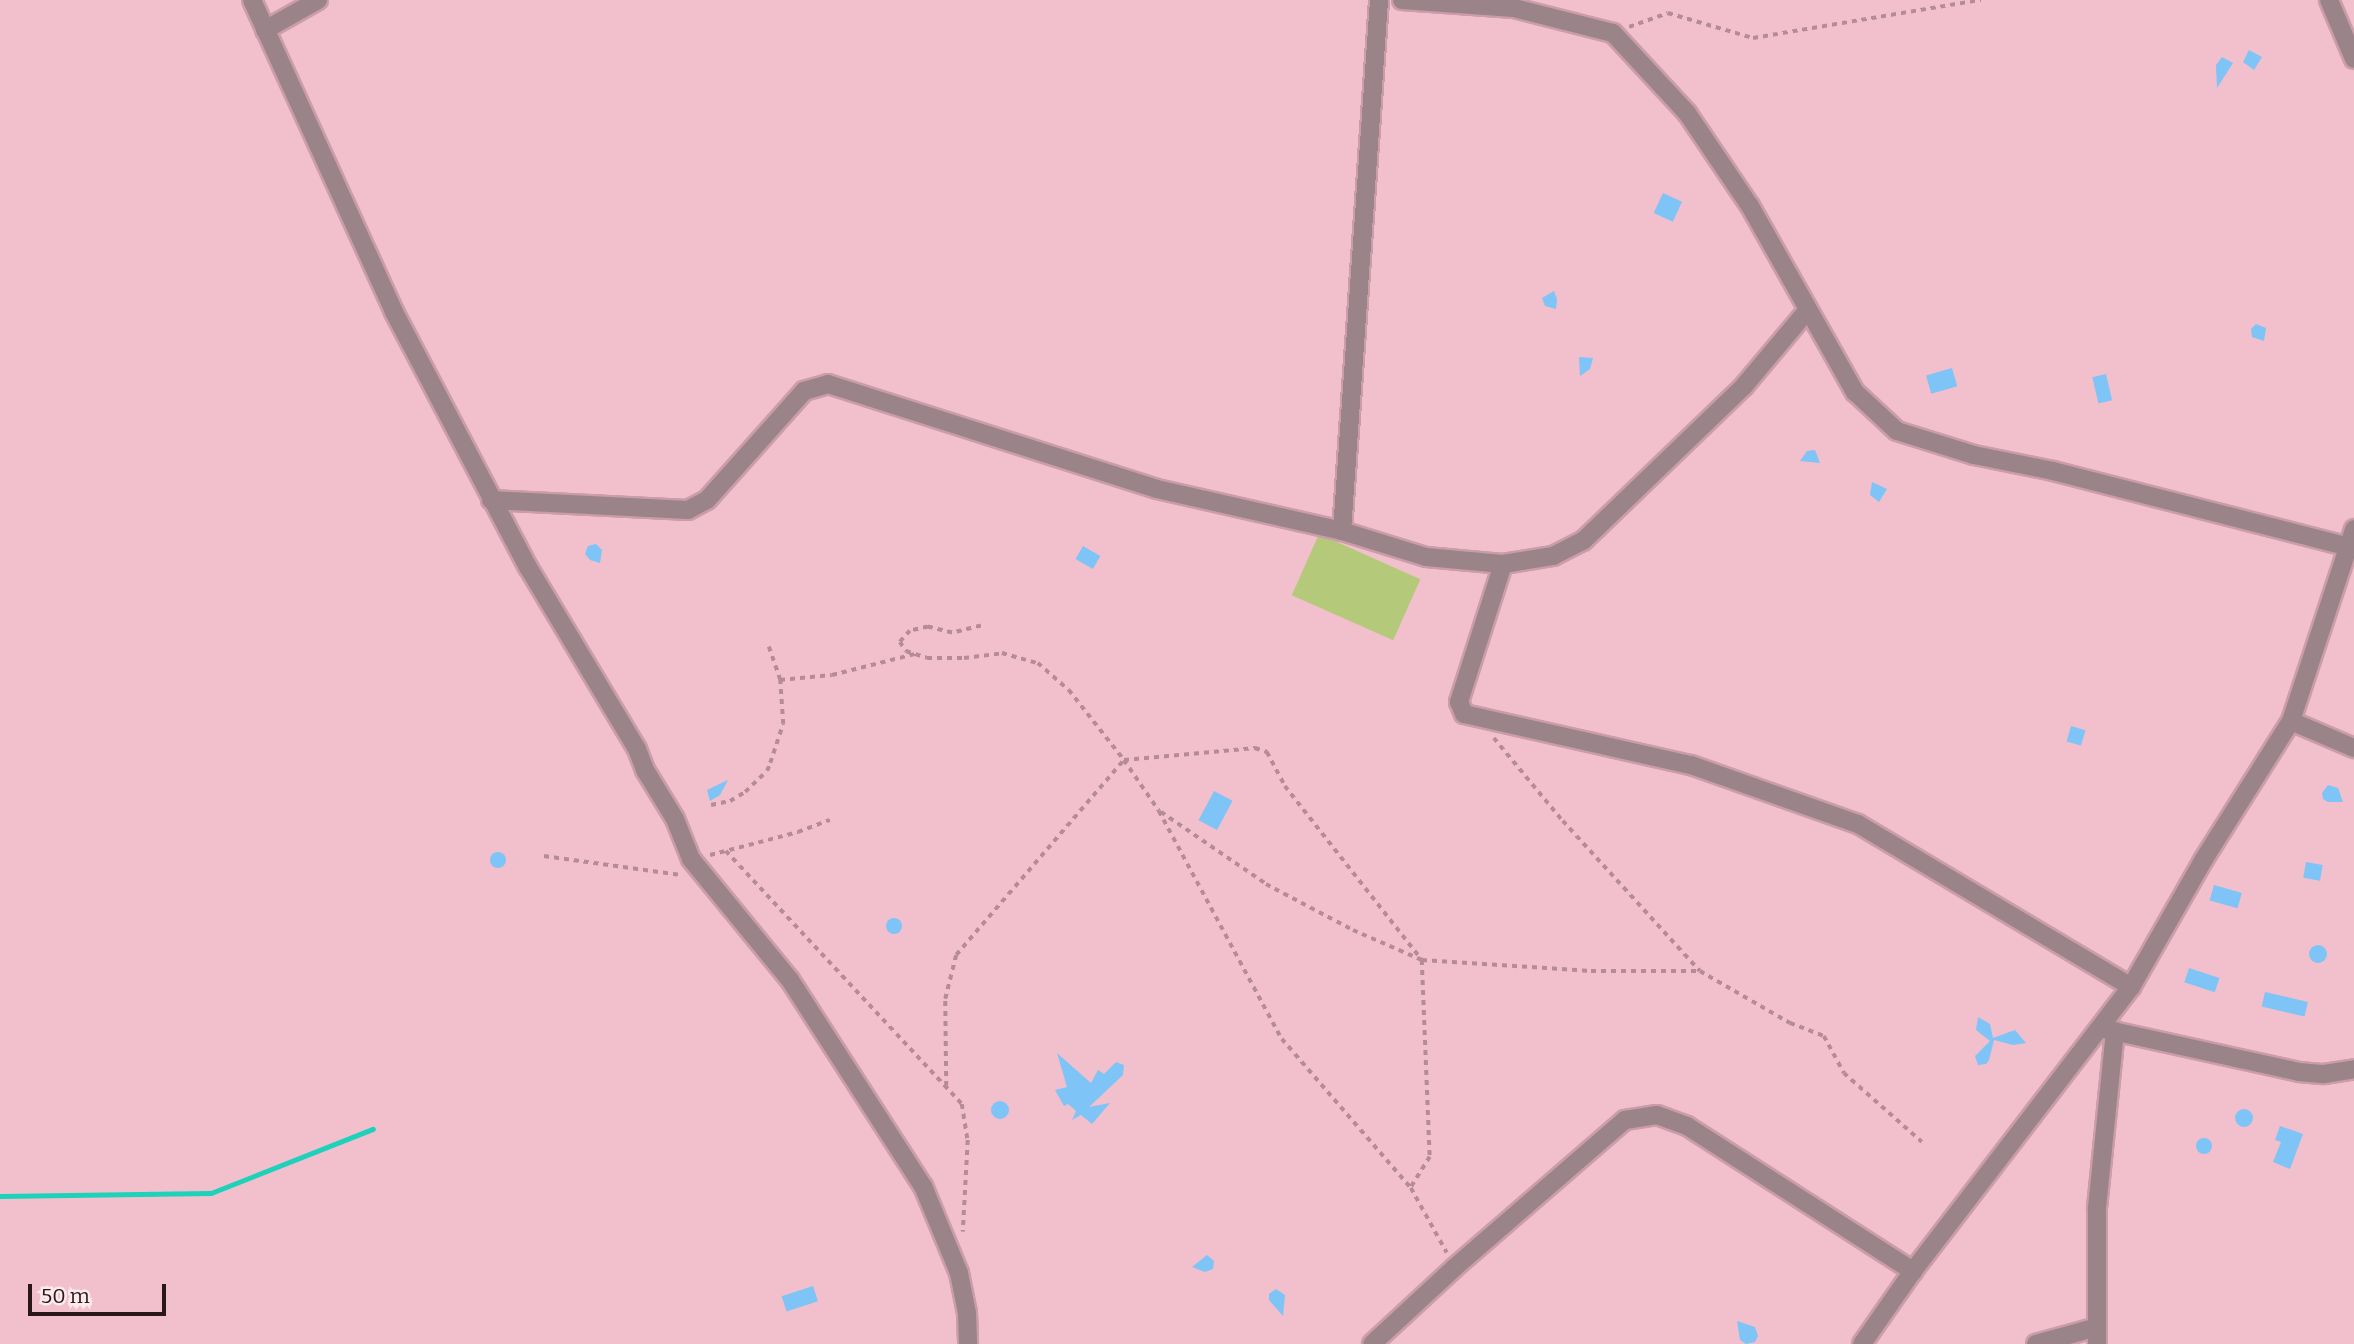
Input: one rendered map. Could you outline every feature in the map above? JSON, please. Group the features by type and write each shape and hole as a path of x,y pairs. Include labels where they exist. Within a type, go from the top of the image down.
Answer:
{"street":[{"path":"252,0 394,312 491,500 561,624 624,725 645,770 675,819 691,859 789,980 923,1186 959,1273 967,1313 968,1344"},
{"path":"265,30 318,0"},
{"path":"1342,531 1379,0"},
{"path":"1402,0 1514,8 1613,33 1687,113 1750,205 1807,311 1855,392 1897,431 1974,455 2351,538 2291,721 2204,859 2108,1030 1913,1271 1862,1344"},
{"path":"2329,0 2354,59"},
{"path":"491,500 688,510 707,500 804,391 828,384 1157,489 1342,531 1426,557 1503,564 1553,556 1583,541 1744,386 1807,311"},
{"path":"1503,564 1459,702 1464,714 1691,765 1858,824 2131,987"},
{"path":"2291,721 2354,748"},
{"path":"2108,1030 2299,1072 2324,1073 2354,1069"},
{"path":"2036,1344 2097,1336 2097,1208 2108,1030"},
{"path":"1372,1344 1454,1268 1625,1120 1657,1115 1687,1126 1913,1271"}],"path":[{"path":"1613,33 1668,13 1753,38 1981,0"},
{"path":"981,626 952,633 928,626 909,631 900,642 906,651 927,658 964,659 1002,653 1038,663 1069,690 1124,760 1159,811 1282,1039 1411,1188 1454,1268"},
{"path":"711,805 730,801 746,792 767,771 783,724 780,680 768,646"},
{"path":"780,680 832,675 915,654"},
{"path":"1476,718 1563,821 1700,971 1790,1023 1824,1036 1844,1073 1922,1142"},
{"path":"946,1086 945,999 956,955 1124,760 1255,748 1267,752 1285,786 1422,960 1430,1157 1411,1188"},
{"path":"1159,811 1265,884 1353,930 1422,960 1591,971 1700,971"},
{"path":"691,859 830,820"},
{"path":"726,851 962,1104 968,1140 962,1234"},
{"path":"544,856 705,878"}],"green space":[{"path":"1319,534 1420,579 1393,640 1292,595"}],"building":[{"path":"2249,50 2262,57 2254,70 2243,62"},
{"path":"2222,57 2233,63 2217,88 2216,65"},
{"path":"1663,193 1682,202 1673,222 1654,213"},
{"path":"1554,291 1556,309 1545,306 1542,298"},
{"path":"2256,324 2266,328 2264,341 2252,337 2251,329"},
{"path":"1579,357 1593,358 1590,369 1580,376"},
{"path":"1952,368 1957,386 1931,394 1926,375"},
{"path":"2106,374 2112,400 2098,403 2092,377"},
{"path":"1815,450 1820,463 1800,461 1807,451"},
{"path":"1872,482 1887,489 1879,502 1870,495"},
{"path":"596,544 602,550 600,563 590,560 585,554 588,546"},
{"path":"1083,546 1100,556 1093,569 1076,559"},
{"path":"2071,726 2085,730 2081,746 2067,741"},
{"path":"728,780 720,795 710,801 707,790"},
{"path":"2328,785 2338,788 2343,802 2328,802 2323,799 2322,793"},
{"path":"1214,791 1233,801 1217,830 1199,820"},
{"path":"495,852 501,852 506,860 504,866 495,868 490,863 490,857"},
{"path":"2306,862 2323,865 2320,881 2303,878"},
{"path":"2214,885 2242,893 2237,908 2210,900"},
{"path":"894,918 900,920 900,932 894,934 888,932 886,926 888,920"},
{"path":"2318,945 2326,950 2327,954 2322,962 2318,963 2310,958 2309,954 2314,946"},
{"path":"2189,968 2219,978 2215,992 2184,982"},
{"path":"2265,992 2308,1002 2304,1017 2262,1007"},
{"path":"1978,1017 1990,1024 1993,1038 2015,1030 2026,1043 2013,1045 1994,1040 1989,1060 1986,1064 1978,1065 1975,1056 1990,1041 1976,1030"},
{"path":"1057,1053 1091,1083 1098,1070 1104,1074 1116,1062 1124,1065 1123,1075 1089,1107 1110,1103 1092,1124 1081,1115 1072,1120 1076,1111 1068,1104 1064,1106 1055,1090 1067,1087"},
{"path":"996,1101 1004,1101 1009,1110 1007,1117 996,1119 991,1114 991,1106"},
{"path":"2244,1109 2250,1112 2253,1118 2250,1124 2244,1127 2238,1124 2235,1118 2238,1112"},
{"path":"2280,1126 2303,1134 2290,1169 2273,1162 2281,1142 2275,1140"},
{"path":"2204,1138 2212,1146 2204,1154 2196,1146"},
{"path":"1207,1255 1214,1261 1213,1269 1205,1272 1192,1267"},
{"path":"813,1286 818,1301 787,1311 782,1296"},
{"path":"1276,1289 1285,1295 1283,1316 1269,1300 1269,1294"},
{"path":"1737,1321 1755,1327 1758,1336 1755,1342 1746,1344 1740,1340"}],"waterway":[{"path":"0,1196 211,1193 373,1129"}]}
